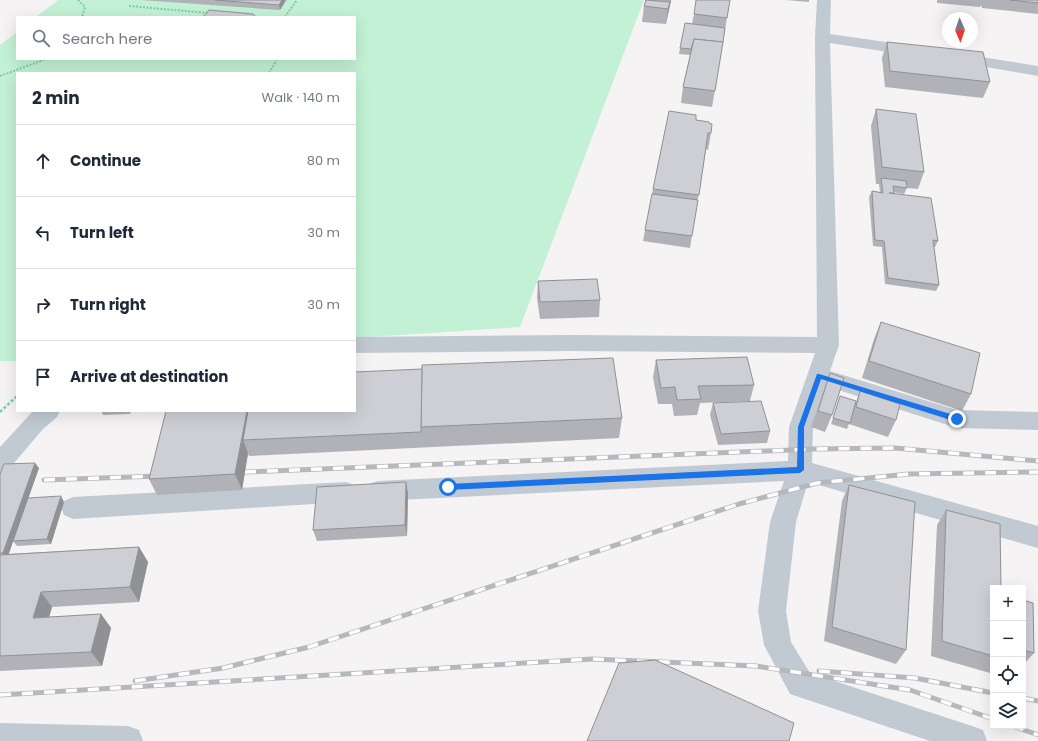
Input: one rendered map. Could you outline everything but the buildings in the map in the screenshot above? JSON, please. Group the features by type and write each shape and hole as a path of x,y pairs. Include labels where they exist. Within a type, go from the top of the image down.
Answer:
{"lane":[{"path":"824,0 822,37 828,345 801,427 800,470 783,522 772,611 778,645 800,684 972,741"},
{"path":"822,37 930,54"},
{"path":"945,56 1038,71"},
{"path":"356,345 572,343 828,345"},
{"path":"819,376 957,419 1038,421"},
{"path":"0,463 35,423 48,412"},
{"path":"73,508 448,487 800,470 879,490 1038,537"},
{"path":"0,738 128,741"}],"path":[{"path":"78,0 85,7 82,16"},
{"path":"286,16 297,0"},
{"path":"129,6 208,13"},
{"path":"0,76 43,60"},
{"path":"270,72 276,60"},
{"path":"0,412 16,397"}],"green space":[{"path":"58,0 644,0 520,327 356,338 356,72 16,72 16,361 0,361 0,45 16,33 16,60 356,60 356,16 37,16"}],"railway":[{"path":"245,472 815,449 895,448 1038,461"},
{"path":"135,681 223,668 309,647 739,504 817,483 909,474 1038,472"},
{"path":"44,480 159,476"},
{"path":"0,695 592,659 756,666 910,690 990,718"},
{"path":"819,671 915,678 990,692"},
{"path":"1026,699 1038,701"},
{"path":"1021,729 1038,735"}],"route":[{"path":"448,487 800,470 801,427 819,376 957,419"}]}
